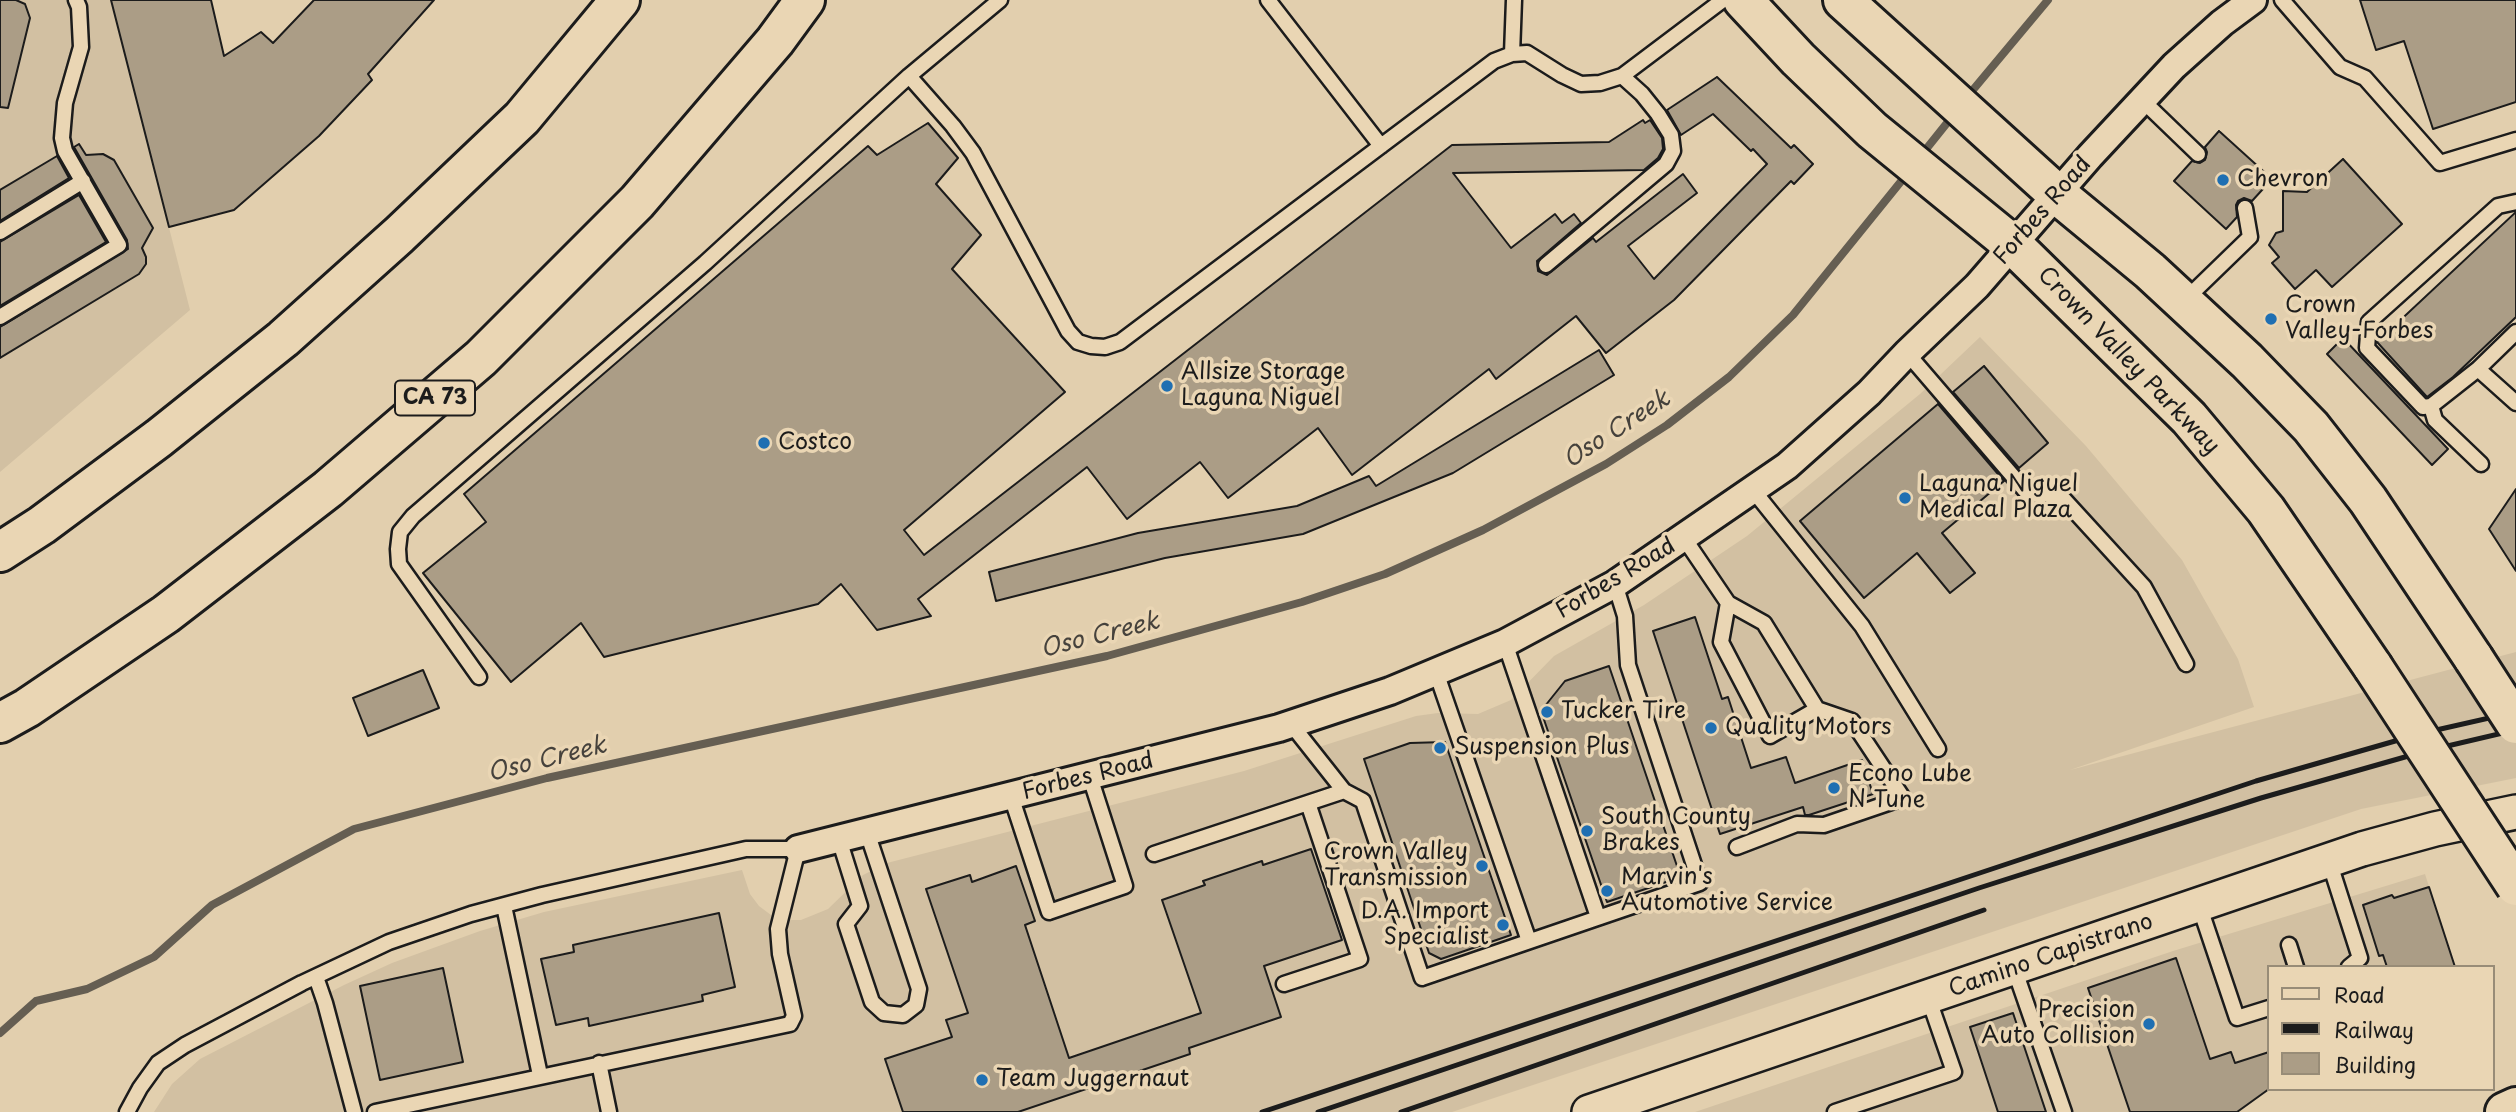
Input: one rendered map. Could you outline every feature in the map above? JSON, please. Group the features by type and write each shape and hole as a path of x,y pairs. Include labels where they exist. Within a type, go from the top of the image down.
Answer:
{"main road":[{"path":"0,552 42,525 159,438 283,339 399,235 522,118 620,0"},
{"name":"CA 73","path":"0,723 27,708 166,614 328,489 481,358 637,202 775,41 805,0"},
{"name":"Crown Valley Parkway","path":"1742,0 1798,59 1872,130 2013,246 2189,418 2266,510 2373,667 2516,886"},
{"path":"1843,0 2058,195 2150,271 2246,361 2311,427 2368,500 2516,724"},
{"path":"2505,1112 2516,1107"}],"street":[{"name":"Forbes Road","path":"799,849 1291,724 1390,691 1505,643 1615,584 1787,466 1869,393 1977,286 2174,66 2222,23 2253,0"},
{"name":"Camino Capistrano","path":"1589,1112 1655,1096 1928,997 2329,861 2435,830 2516,812"}],"lane":[{"path":"0,317 119,245 65,151 62,125 70,81 82,47 76,0"},
{"path":"479,677 399,564 400,532 413,516 705,263 909,76 1000,0"},
{"path":"1268,0 1381,146"},
{"path":"1512,54 1514,0"},
{"path":"909,76 973,153 1068,331 1078,342 1105,347 1120,342 1494,61 1512,54 1527,53 1581,84 1600,83 1622,76 1723,0"},
{"path":"2282,0 2340,67 2365,78 2440,163 2516,140"},
{"path":"1546,265 1666,164 1673,151 1671,135 1658,114 1642,94 1622,76"},
{"path":"2142,100 2198,154"},
{"path":"0,232 83,181"},
{"path":"2516,202 2498,206 2370,323 2367,348 2423,407 2431,406 2477,369 2516,332"},
{"path":"2183,302 2250,237 2245,208"},
{"path":"1907,353 2029,495 2059,494 2144,587 2186,664"},
{"path":"2477,369 2516,403"},
{"path":"2431,406 2435,420 2481,464"},
{"path":"1753,490 1862,626 1938,749"},
{"path":"1684,538 1728,603 1764,623 1817,709 1852,720 1903,798 1824,825 1797,824 1737,847"},
{"path":"1291,724 1344,791 1363,802 1422,978 1700,883 1628,665 1625,616 1615,584"},
{"path":"1728,603 1721,642 1770,736 1817,709"},
{"path":"1505,643 1598,917"},
{"path":"1436,672 1529,941"},
{"path":"1011,796 1049,912 1125,886 1090,777"},
{"path":"1154,854 1344,791"},
{"path":"1284,985 1360,959 1308,803"},
{"path":"839,839 860,906 846,925 872,1002 884,1013 903,1015 916,1004 919,989 867,832"},
{"path":"127,1112 158,1063 185,1045 389,942 542,895 746,849 799,849 778,929 780,954 794,1016 790,1024 375,1112"},
{"path":"2329,861 2360,958 2351,965"},
{"path":"2199,905 2237,1018 2268,1008"},
{"path":"504,906 540,1075"},
{"path":"2289,945 2295,965"},
{"path":"2014,968 2064,1112"},
{"path":"316,977 326,1003 354,1112"},
{"path":"1835,1112 1954,1072 1928,997"},
{"path":"599,1063 609,1112"}],"shaded area":[{"path":"0,0 111,0 190,310 0,472"},
{"path":"1980,337 2086,446 2182,560 2238,659 2254,707 2070,770 2516,652 2516,778 2361,809 1452,1112 154,1112 172,1084 200,1059 392,963 480,931 544,912 742,870 750,894 759,906 771,915 786,920 801,920 828,909 863,875 887,863 1244,771 1416,716 1438,713 1478,714 1511,700 1554,656 1644,605 1747,536 1920,394"},
{"path":"2425,874 2453,961 2448,965 2268,965 2268,1090 2237,1112 1695,1112 2173,951"}],"building":[{"path":"0,0 16,0 25,4 30,18 8,108 0,107"},
{"path":"111,0 211,0 224,56 261,32 273,43 314,0 434,0 368,74 372,80 319,136 234,210 169,227"},
{"path":"2360,0 2516,0 2516,102 2433,129 2404,41 2376,50"},
{"path":"1717,77 1791,148 1794,145 1813,164 1794,184 1791,181 1674,300 1606,353 1576,316 1496,379 1489,369 1352,475 1318,428 1228,498 1200,462 1127,519 1087,467 918,599 931,616 877,630 841,584 818,604 604,657 581,623 511,682 423,573 486,522 464,494 868,146 877,155 928,123 958,158 936,184 981,235 952,269 1065,392 904,530 924,555 1452,145 1609,142 1643,120 1645,123 1650,120 1662,138 1663,149 1658,158 1644,170 1453,173 1511,248 1555,214 1562,223 1574,214 1581,223 1537,261 1538,271 1547,275 1593,238 1596,242 1683,174 1697,193 1628,246 1654,279 1767,164 1713,114 1681,135 1667,110"},
{"name":"Chevron","path":"2219,131 2272,179 2252,201 2244,198 2238,201 2237,217 2226,229 2174,181 2192,161 2200,163 2205,160 2205,147"},
{"path":"79,144 86,155 103,154 114,160 153,228 142,248 146,264 139,274 0,358 0,327 128,249 127,240 74,147"},
{"path":"57,156 69,178 0,221 0,190"},
{"path":"2343,159 2402,224 2332,287 2316,270 2295,289 2272,263 2279,257 2269,245 2276,233 2283,231 2283,191 2307,192"},
{"path":"79,195 106,242 0,306 0,242"},
{"path":"2516,212 2516,317 2453,377 2427,397 2377,342"},
{"path":"2343,338 2448,449 2432,465 2327,354"},
{"name":"Allsize Storage Laguna Niguel","path":"1599,350 1614,375 1453,473 1303,534 1165,558 996,601 989,572 1138,533 1297,506 1369,476 1376,486"},
{"path":"1984,366 2048,443 2019,468 1953,392"},
{"name":"Laguna Niguel Medical Plaza","path":"1938,404 2004,481 1942,533 1975,573 1950,593 1917,553 1864,598 1800,521"},
{"path":"2516,489 2516,571 2489,529"},
{"name":"Quality Motors","path":"1695,617 1722,699 1728,697 1751,768 1786,757 1795,783 1862,760 1873,794 1809,815 1805,815 1803,807 1720,834 1653,631"},
{"path":"1609,666 1678,869 1672,880 1607,902 1541,711 1565,681"},
{"path":"423,670 439,708 368,736 353,698"},
{"path":"1445,742 1511,935 1441,959 1429,953 1364,759 1410,743"},
{"path":"1311,849 1342,940 1264,966 1281,1017 1189,1048 1190,1054 1018,1112 903,1112 885,1059 952,1037 946,1020 968,1013 926,889 970,875 972,882 1016,866 1035,921 1025,925 1069,1058 1201,1013 1162,900 1205,885 1203,881 1262,861 1263,865"},
{"path":"2429,887 2454,965 2386,965 2383,955 2379,956 2363,905 2392,895 2394,898"},
{"path":"719,913 735,987 702,995 703,1001 589,1026 588,1018 556,1025 541,959 574,952 573,945"},
{"name":"Precision Auto Collision","path":"2176,958 2210,1059 2231,1052 2235,1063 2268,1052 2268,1090 2237,1112 2130,1112 2088,988"},
{"path":"443,968 463,1062 380,1080 360,986"},
{"path":"2013,1013 2046,1112 1998,1112 1970,1027"}],"waterway":[{"name":"Oso Creek","path":"1967,97 2048,0"},
{"name":"Oso Creek","path":"1919,158 1955,113"},
{"name":"Oso Creek","path":"0,1033 36,1001 87,989 154,957 212,905 354,829 547,778 1107,656 1302,602 1385,574 1483,530 1606,464 1667,425 1729,377 1793,315 1907,174"}],"railway":[{"path":"1262,1112 2256,781 2423,733 2516,712"},
{"path":"1318,1112 1979,888 2261,798 2426,751 2516,730"},
{"path":"1401,1112 1984,910"}],"place":[{"name":"Chevron","path":"2223,180"},
{"name":"Crown Valley-Forbes","path":"2271,319"},
{"name":"Allsize Storage Laguna Niguel","path":"1167,386"},
{"name":"Costco","path":"764,443"},
{"name":"Laguna Niguel Medical Plaza","path":"1905,498"},
{"name":"Tucker Tire","path":"1547,712"},
{"name":"Quality Motors","path":"1711,728"},
{"name":"Suspension Plus","path":"1440,748"},
{"name":"Econo Lube N Tune","path":"1834,788"},
{"name":"South County Brakes","path":"1587,831"},
{"name":"Crown Valley Transmission","path":"1482,866"},
{"name":"Marvin's Automotive Service","path":"1607,891"},
{"name":"D.A. Import Specialist","path":"1503,925"},
{"name":"Precision Auto Collision","path":"2149,1024"},
{"name":"Team Juggernaut","path":"982,1080"}]}
